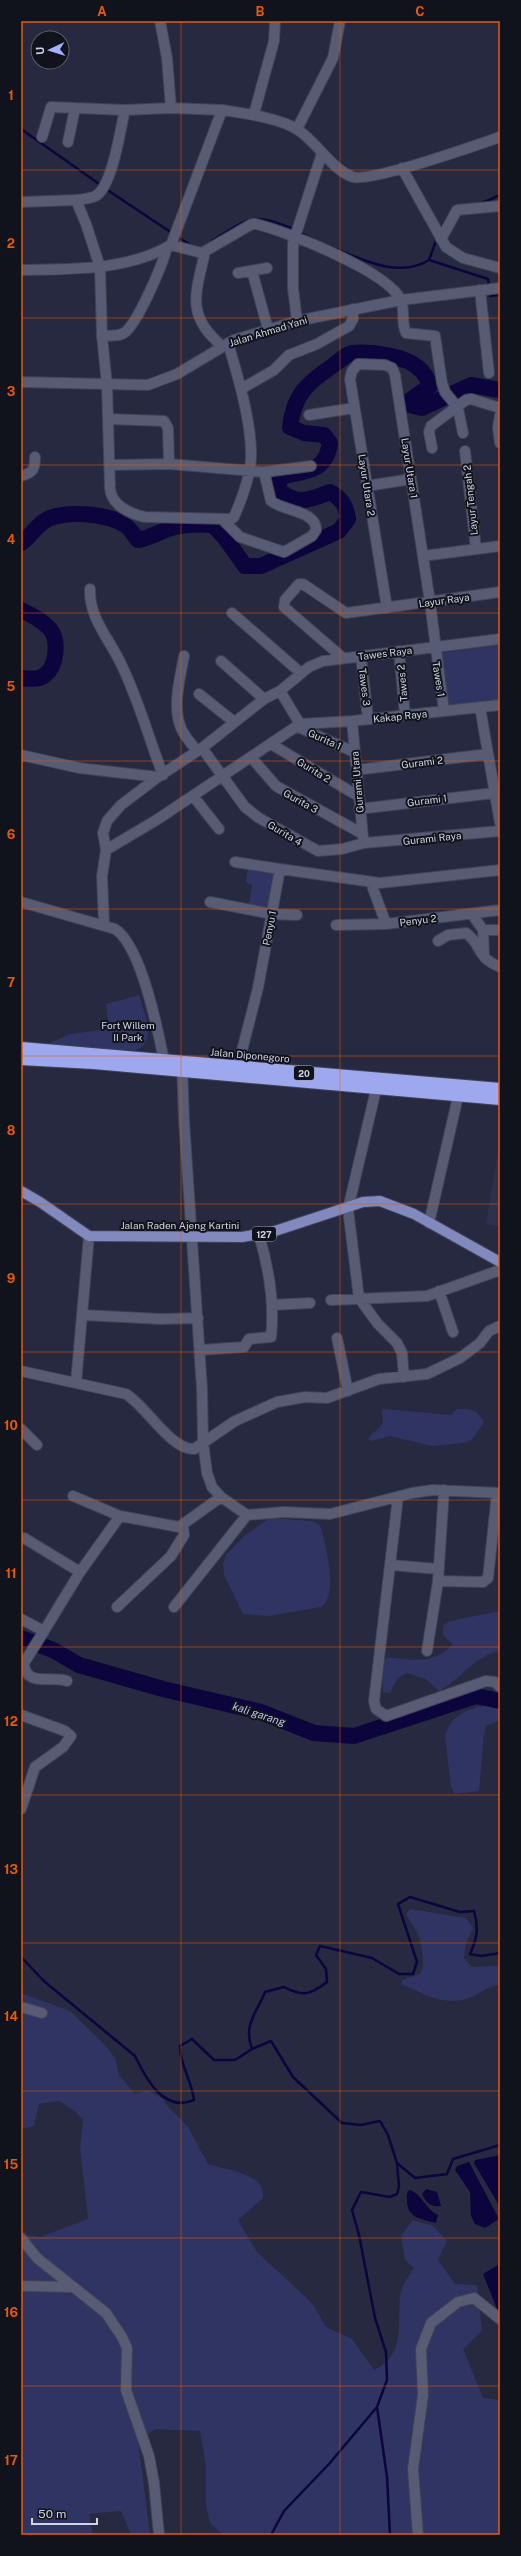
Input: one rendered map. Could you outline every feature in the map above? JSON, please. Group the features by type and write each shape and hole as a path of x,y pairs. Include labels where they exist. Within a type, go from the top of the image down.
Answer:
{"highway":[{"name":"20","path":"21,1048 182,1066 378,1085 459,1091 500,1089"},
{"name":"20","path":"21,1059 164,1064"},
{"name":"20","path":"459,1091 500,1100"}],"main road":[{"path":"21,1191 40,1202 89,1236"},
{"name":"Jalan Raden Ajeng Kartini","path":"89,1236 214,1238 259,1235 363,1202 380,1201 404,1210 500,1262"}],"street":[{"path":"160,21 167,58 171,108"},
{"path":"254,114 274,41 276,21"},
{"path":"298,129 333,58 340,21"},
{"path":"42,137 49,108 125,110 171,108 222,110 254,114 298,129 322,153 353,176 402,168 500,137"},
{"path":"68,142 74,108"},
{"path":"21,202 76,200 94,197 104,186 125,110"},
{"path":"102,336 118,335 130,327 159,272 177,230 222,110"},
{"path":"297,321 293,288 296,233 322,153"},
{"path":"402,168 439,235 456,255 500,268"},
{"path":"76,200 86,224 100,267 102,336 107,385 110,492 113,500 133,514 145,516 222,519 234,517 249,469 250,445 241,389 225,344 204,329 195,302 205,252"},
{"path":"439,235 457,210 500,206"},
{"path":"170,244 196,253 205,252 254,224 296,233 343,257 384,282 401,300 406,333 431,335 437,340 440,376 451,400 463,433"},
{"path":"21,270 100,267 151,256 170,244"},
{"path":"238,273 267,268"},
{"path":"252,271 268,329"},
{"path":"489,373 490,289"},
{"name":"Jalan Ahmad Yani","path":"21,382 148,385 165,380 225,344 268,329 297,321 401,300 490,289"},
{"path":"241,389 274,370 290,355 317,344 349,326 353,319 353,309"},
{"name":"Layur Utara 2","path":"358,364 352,371 350,379 387,608"},
{"name":"Layur Utara 1","path":"358,364 385,365 393,371 412,479 430,602"},
{"path":"451,400 471,399 500,408"},
{"path":"432,448 429,432 431,426 451,400"},
{"path":"309,415 354,408"},
{"path":"500,415 498,428 500,443"},
{"path":"108,419 164,421 168,428 170,464"},
{"name":"Layur Tengah 2","path":"465,451 476,549"},
{"path":"21,476 32,472 35,467 35,457"},
{"path":"110,465 170,464 249,469 264,472 311,466"},
{"path":"222,519 240,537 280,551 289,550 312,536 316,530 314,520 271,501 264,472"},
{"path":"367,486 412,479"},
{"path":"423,556 500,546"},
{"name":"Layur Raya","path":"343,658 284,607 285,600 298,585 303,584 346,613 500,592"},
{"path":"21,755 78,768 161,776 122,665 94,617 90,607 90,588"},
{"name":"Tawes 1","path":"430,602 444,711"},
{"path":"232,613 302,673"},
{"name":"Tawes Raya","path":"104,926 102,876 106,850 103,833 105,824 121,805 199,750 264,699 280,691 315,663 435,646 500,639"},
{"name":"Tawes 2","path":"399,651 405,715"},
{"name":"Gurita 4","path":"184,656 178,687 179,721 199,750 245,807 310,848 326,851 364,843"},
{"name":"Tawes 3","path":"361,656 368,719"},
{"path":"221,661 264,699"},
{"path":"106,850 193,796 298,725 280,691"},
{"path":"199,694 234,722"},
{"name":"Kakap Raya","path":"298,725 352,721 500,705"},
{"path":"480,707 500,823"},
{"name":"Gurami Utara","path":"352,721 361,833 364,843"},
{"name":"Gurita 1","path":"298,725 354,752"},
{"name":"Gurita 2","path":"270,744 358,796"},
{"name":"Gurami 2","path":"356,770 488,754"},
{"name":"Gurita 3","path":"252,757 276,786 361,833"},
{"name":"Gurami 1","path":"359,809 494,793"},
{"path":"193,796 219,829"},
{"name":"Gurami Raya","path":"364,843 500,831"},
{"path":"235,862 371,883 389,883 500,870"},
{"name":"Penyu 1","path":"237,1071 258,988 280,869"},
{"path":"371,883 386,924"},
{"path":"21,902 104,926 119,932 132,952 154,1013 164,1064"},
{"path":"210,902 272,914 297,915"},
{"name":"Penyu 2","path":"336,925 386,924 500,910"},
{"path":"472,914 483,930 484,959"},
{"path":"483,930 500,930"},
{"path":"438,941 448,935 466,933 473,939 484,959 500,967"},
{"path":"182,1066 191,1237 200,1350 203,1442 208,1480 221,1497 247,1515 292,1512 330,1514 398,1497 444,1490 499,1493 488,1578 483,1582 438,1581"},
{"path":"378,1085 348,1208 359,1298 378,1324 398,1343 402,1353 404,1377"},
{"path":"429,1223 459,1091"},
{"path":"200,1350 244,1347 249,1339 271,1338 272,1305 267,1262 259,1235"},
{"path":"76,1383 89,1236"},
{"path":"331,1300 428,1296 500,1270"},
{"path":"439,1291 453,1332"},
{"path":"272,1305 310,1304"},
{"path":"83,1315 161,1319 198,1318"},
{"path":"21,1371 126,1394 139,1404 173,1440 188,1449 194,1449 235,1421 277,1402 305,1397 327,1398 348,1392 379,1379 428,1374 460,1358 480,1343 489,1331 500,1326"},
{"path":"337,1338 348,1392"},
{"path":"21,1429 37,1445"},
{"path":"427,1651 438,1581 444,1490"},
{"path":"73,1496 120,1516 134,1517 172,1527 183,1525 221,1497"},
{"path":"398,1497 374,1701 376,1709 386,1716 486,1681 495,1682 500,1687"},
{"path":"174,1607 247,1515"},
{"path":"67,1681 58,1678 36,1680 30,1677 25,1671 24,1663 80,1572 120,1516"},
{"path":"117,1607 171,1556 184,1535 183,1525"},
{"path":"24,1538 80,1572"},
{"path":"391,1565 438,1569"},
{"path":"21,1619 42,1635"},
{"path":"21,1715 65,1730 71,1736 63,1747 35,1767 21,1808"},
{"path":"21,2007 42,2013"},
{"path":"21,2238 37,2258 106,2313 127,2348 126,2390 149,2456 154,2484 159,2535"},
{"path":"21,2286 73,2287"},
{"path":"418,2535 413,2469 423,2395 421,2350 430,2323 458,2302 474,2298 500,2319"}],"shaded area":[{"path":"500,1139 500,1227 486,1224"},
{"path":"500,2155 500,2207 474,2163 475,2160"},
{"path":"469,2162 499,2219 485,2228 475,2224 471,2216 470,2192 455,2170 457,2166"},
{"path":"426,2189 437,2192 441,2206 434,2206 425,2200 422,2194"},
{"path":"409,2190 417,2194 430,2209 438,2215 436,2223 421,2219 410,2212 407,2202 407,2194"},
{"path":"498,2265 500,2309 497,2309 483,2274"}],"green space":[{"path":"500,645 500,701 448,708 441,653"},
{"path":"248,866 278,872 270,911 249,904 252,885 246,882"},
{"name":"Fort Willem II Park","path":"139,995 148,1027 148,1035 142,1047 134,1051 46,1045 70,1034 109,1029 106,1004"},
{"path":"383,1409 451,1415 457,1409 466,1409 476,1412 484,1422 470,1441 462,1443 433,1446 390,1436 371,1441 368,1439 382,1425 383,1417 381,1412"},
{"path":"270,1518 312,1521 320,1525 330,1569 329,1592 326,1601 321,1607 268,1616 243,1614 224,1575 223,1563 226,1555 244,1536"},
{"path":"500,1611 500,1651 483,1657 454,1681 439,1691 426,1679 407,1673 398,1678 390,1693 383,1692 382,1667 387,1657 423,1660 439,1655 453,1644 443,1634 444,1625 450,1621"},
{"path":"500,1704 500,1720 486,1726 484,1734 479,1791 455,1794 451,1787 445,1736 448,1727 453,1720 466,1711 483,1706"},
{"path":"410,1909 466,1918 473,1928 466,1943 464,1958 472,1967 496,1966 500,1964 500,1985 488,1988 469,1998 452,2001 435,1998 402,1984 402,1980 420,1974 423,1966 422,1949 418,1934 406,1914"},
{"path":"21,1993 70,2011 105,2045 115,2058 119,2075 135,2094 148,2090 165,2100 164,2102 188,2127 208,2164 243,2174 252,2178 258,2183 262,2190 263,2198 238,2220 257,2252 312,2303 326,2327 352,2339 374,2370 384,2364 391,2356 395,2347 399,2328 400,2296 406,2281 414,2268 405,2260 401,2236 413,2220 433,2226 447,2241 438,2260 455,2284 477,2285 482,2331 463,2349 483,2398 500,2400 500,2535 223,2535 210,2523 206,2506 206,2466 200,2431 156,2429 138,2440 150,2534 131,2535 121,2511 89,2514 93,2535 21,2535 21,2234 40,2237 88,2219 80,2147 83,2120 76,2112 59,2101 39,2104 34,2126 21,2129"}],"waterway":[{"path":"21,129 102,186"},
{"path":"106,189 172,233"},
{"path":"482,203 500,195"},
{"path":"440,230 449,215"},
{"path":"212,241 243,222 251,220 269,220 295,230"},
{"path":"299,232 315,240"},
{"path":"178,237 192,246"},
{"path":"429,260 437,238"},
{"path":"336,249 382,266 394,268 406,268 429,260 488,279 489,287"},
{"path":"490,292 490,296 500,295"},
{"path":"21,543 43,522 61,515 85,514 109,518 128,527 138,540 179,526 213,525 225,538 245,566 261,566 339,531 348,519 343,503 338,497 330,492 315,498 302,500 289,497 276,487 283,476 308,471 320,464 328,452 330,443 324,435 304,433 290,427 298,398 303,391 315,379 342,358 349,354 358,352 373,353 400,358 415,365 422,371 430,386 409,401 410,405 422,408 471,385 500,390"},
{"path":"21,610 40,621 50,629 56,646 52,666 43,677 31,679 21,678"},
{"name":"kali garang","path":"21,1638 53,1650 79,1665 163,1689 261,1712 314,1733 354,1736 476,1696 500,1701"},
{"path":"21,1957 45,1982 135,2056 157,2092 174,2102 183,2103 194,2100 182,2060 180,2046 192,2039 214,2060 235,2060 252,2049 249,2033 250,2026 265,1992 284,1987 296,1992 306,1993 316,1990 327,1982 326,1969 316,1955 320,1946 372,1958 399,1974 413,1974 417,1962 398,1904 410,1897 460,1912 474,1911 476,1933 470,1954 481,1956 500,1953"},
{"path":"252,2049 271,2041 293,2077 342,2123 361,2125 380,2121 388,2135 397,2163 415,2178 447,2174 453,2159 500,2145"},
{"path":"390,2535 387,2477 377,2407 387,2380 386,2352 375,2318 359,2235 352,2210 361,2192 390,2197 397,2194 399,2187 397,2163"},
{"path":"271,2535 284,2511 329,2464 377,2407"}]}
